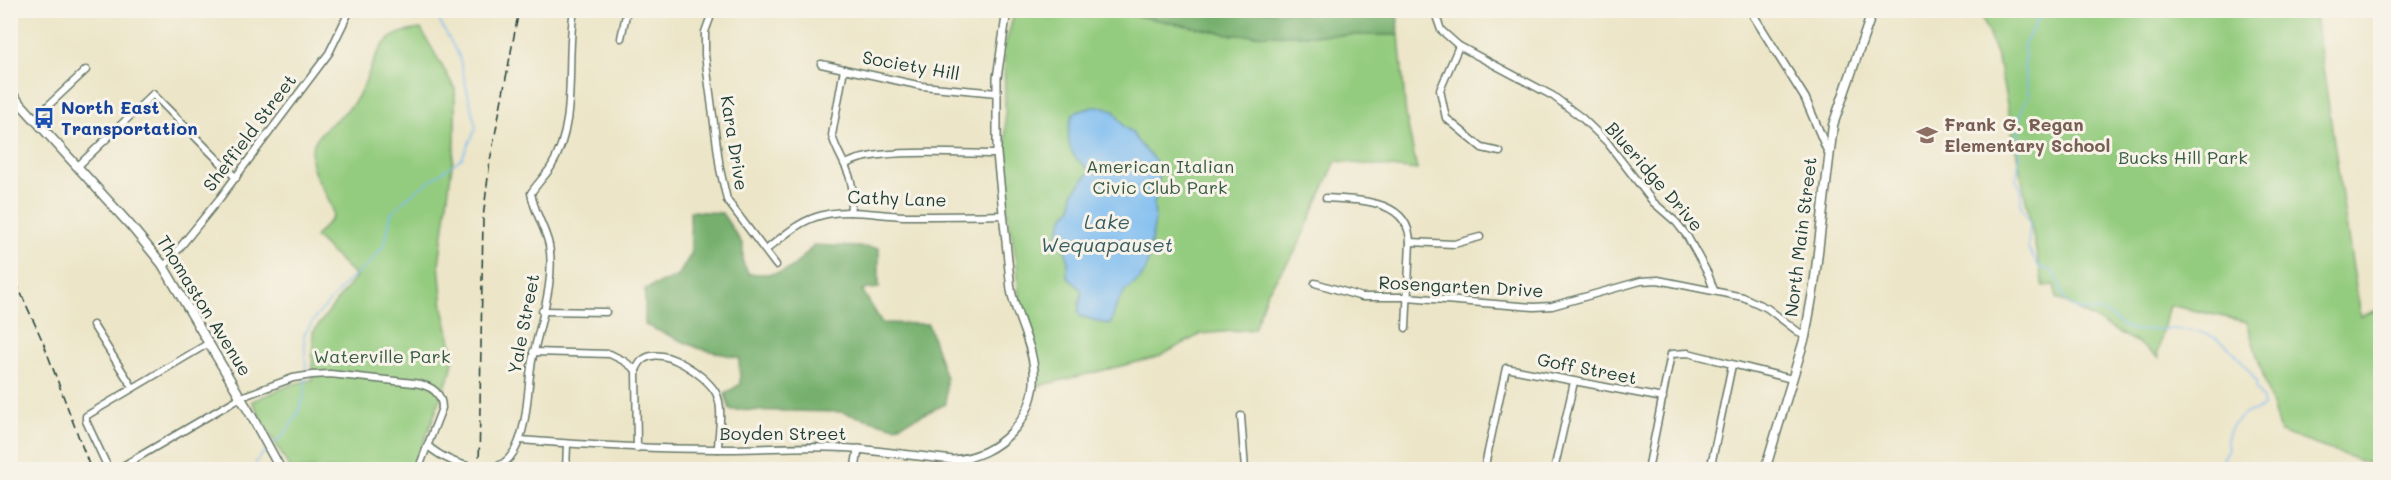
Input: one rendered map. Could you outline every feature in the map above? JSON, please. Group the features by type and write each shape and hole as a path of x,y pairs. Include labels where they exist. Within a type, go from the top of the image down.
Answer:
{"main road":[{"name":"North Main Street","path":"1765,470 1806,337 1833,125 1874,10"},
{"name":"Thomaston Avenue","path":"10,92 78,166 164,267 281,470"}],"street":[{"name":"Sheffield Street","path":"164,267 236,178 329,53 350,10"},
{"name":"Yale Street","path":"520,440 550,273 549,244 533,208 531,193 552,165 564,133 570,89 574,10"},
{"path":"621,38 627,10"},
{"name":"Kara Drive","path":"713,10 705,32 705,55 720,169 727,200 745,227 776,265"},
{"name":"Boyden Street","path":"520,440 637,448 830,447 930,459 966,459 990,450 1005,440 1021,422 1030,401 1034,371 1014,305 1002,215 997,154 997,93 1007,10"},
{"name":"Blueridge Drive","path":"1434,10 1441,30 1459,46 1553,96 1582,118 1607,142 1653,202 1676,222 1687,236 1714,290"},
{"path":"1750,10 1805,98 1828,152"},
{"path":"1459,46 1440,90 1446,118 1482,148 1500,152"},
{"name":"Society Hill","path":"821,64 922,86 997,93"},
{"path":"844,69 832,135 834,145 845,165 853,188 850,212"},
{"path":"35,118 86,70"},
{"path":"78,166 153,94 236,178"},
{"path":"845,165 854,159 879,154 997,154"},
{"path":"1326,198 1370,201 1391,208 1406,222 1410,231 1406,328"},
{"name":"Cathy Lane","path":"766,250 793,229 815,217 866,211 901,216 1002,215"},
{"path":"1410,242 1454,243 1480,237"},
{"name":"Rosengarten Drive","path":"1315,283 1362,297 1407,297 1534,307 1552,306 1641,280 1658,280 1743,297 1767,308 1806,337"},
{"path":"542,310 606,312"},
{"path":"93,325 133,388"},
{"path":"109,470 85,417 209,344"},
{"path":"534,352 610,354 636,370"},
{"path":"1648,470 1671,354 1688,353 1792,380"},
{"path":"637,448 636,370 641,360 649,356 683,362 708,383 717,394 720,406 718,449"},
{"path":"1710,470 1732,365"},
{"name":"Goff Street","path":"1484,470 1483,466 1506,368 1663,398"},
{"path":"116,470 241,397 299,377 312,375 401,381 423,384 433,389 440,396 442,406 418,470"},
{"path":"1554,470 1574,382"},
{"path":"1241,416 1245,470"},
{"path":"428,446 439,455 485,469 499,468 509,459 520,440"},
{"path":"566,470 567,444"},
{"path":"855,470 858,449"}],"green space":[{"name":"American Italian Civic Club Park","path":"1015,11 1112,11 1234,35 1399,35 1406,116 1417,170 1336,161 1295,252 1267,292 1254,329 1201,334 1158,357 1038,386 1034,350 1019,301 1017,263 1007,208 1004,49"},
{"path":"1112,11 1397,11 1399,35 1234,35"},
{"name":"Bucks Hill Park","path":"1980,11 2314,11 2361,316 2380,309 2380,468 2280,432 2247,322 2169,305 2158,352 2159,358 2139,344 2057,298 2054,285 2043,286 1998,59"},
{"name":"Waterville Park","path":"421,29 455,89 455,142 439,264 443,308 454,355 451,371 414,469 290,469 252,401 293,384 312,380 313,332 356,276 315,237 333,217 333,212 313,170 312,148 320,134 357,99 376,56 387,41 407,31"},
{"path":"690,211 722,213 743,245 743,263 749,274 772,274 786,270 798,262 814,245 879,248 879,288 862,290 882,323 928,324 946,378 946,404 895,427 841,412 730,410 725,394 740,384 739,358 698,348 645,325 645,289 678,276 691,254"}],"water":[{"name":"Lake Wequapauset","path":"1093,107 1106,107 1115,112 1124,127 1132,132 1161,167 1154,205 1155,221 1146,270 1140,279 1125,291 1117,304 1110,325 1080,316 1078,312 1082,291 1067,276 1068,259 1058,232 1064,216 1072,207 1073,193 1090,171 1072,152 1068,135 1070,123 1074,113"}],"waterway":[{"path":"306,372 304,335 315,318 348,281 368,265 385,244 391,214 409,196 462,158 476,128 459,56 433,10"},
{"path":"2043,10 2023,46 2029,97 2020,115 2016,180 2021,188 2021,206 2030,224 2028,248 2039,267 2052,271 2058,279 2065,299 2071,306 2106,313 2128,329 2182,330 2209,335 2229,347 2238,356 2257,382 2256,388 2263,400 2263,407 2244,415 2231,428 2227,438 2228,449 2215,470"},
{"path":"272,445 292,424 303,397 306,377"},
{"path":"255,470 256,462 266,450"}],"railway":[{"path":"479,470 483,218 490,161 519,10"},
{"path":"10,269 43,342 91,470"}],"place":[{"name":"North East Transportation","path":"44,118"},
{"name":"Frank G. Regan Elementary School","path":"1927,135"}]}
